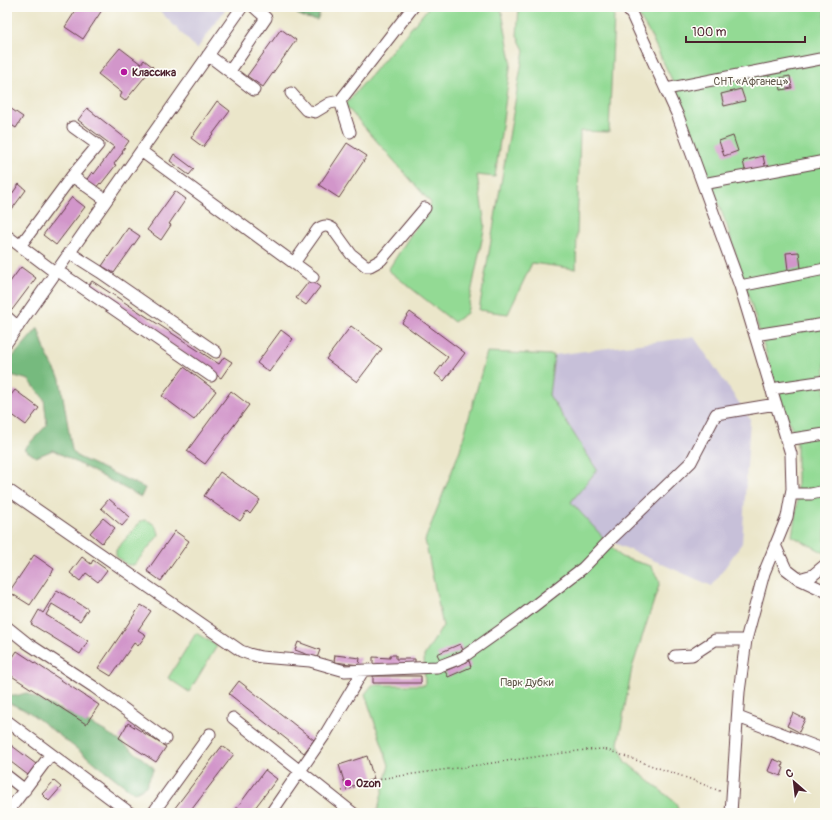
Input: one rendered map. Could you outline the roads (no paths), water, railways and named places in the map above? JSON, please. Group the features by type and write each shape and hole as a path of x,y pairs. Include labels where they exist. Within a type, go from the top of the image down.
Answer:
{"street":[{"path":"7,342 242,7"},
{"path":"230,71 266,18 254,7"},
{"path":"291,93 306,110 315,112 330,104 340,101 413,7"},
{"path":"626,7 632,15 678,116 703,184 740,286 790,454 792,489 787,517 764,573 746,640 739,692 731,813"},
{"path":"208,55 254,90"},
{"path":"666,89 825,58"},
{"path":"340,101 350,132"},
{"path":"20,246 72,176 98,145 73,127"},
{"path":"141,151 313,277"},
{"path":"703,184 825,161"},
{"path":"72,176 106,200"},
{"path":"294,263 318,229 323,226 328,226 333,229 351,254 366,266 375,264 381,260 425,208"},
{"path":"7,236 57,272 211,376"},
{"path":"70,253 216,352"},
{"path":"740,286 825,268"},
{"path":"7,317 18,327"},
{"path":"754,335 825,324"},
{"path":"771,389 825,381"},
{"path":"7,489 241,651 262,657 310,661 345,671 438,667 464,657 521,616 583,568 609,540 691,462 716,414 776,404"},
{"path":"786,440 825,434"},
{"path":"791,494 811,494 825,491"},
{"path":"775,545 786,569 799,579 825,590"},
{"path":"799,579 813,575 825,565"},
{"path":"7,627 27,643 94,687 165,738"},
{"path":"675,656 692,655 715,640 746,640"},
{"path":"271,813 326,733 363,671"},
{"path":"738,717 825,750"},
{"path":"234,718 353,813"},
{"path":"7,721 130,813"},
{"path":"153,813 210,734"},
{"path":"7,813 51,754"},
{"path":"7,776 25,790"}],"place":[{"name":"Классика","path":"124,72"},
{"name":"Ozon","path":"348,783"}],"park label":[{"name":"СНТ «Афганец»","path":"751,81"},
{"name":"Парк Дубки","path":"527,682"}]}
